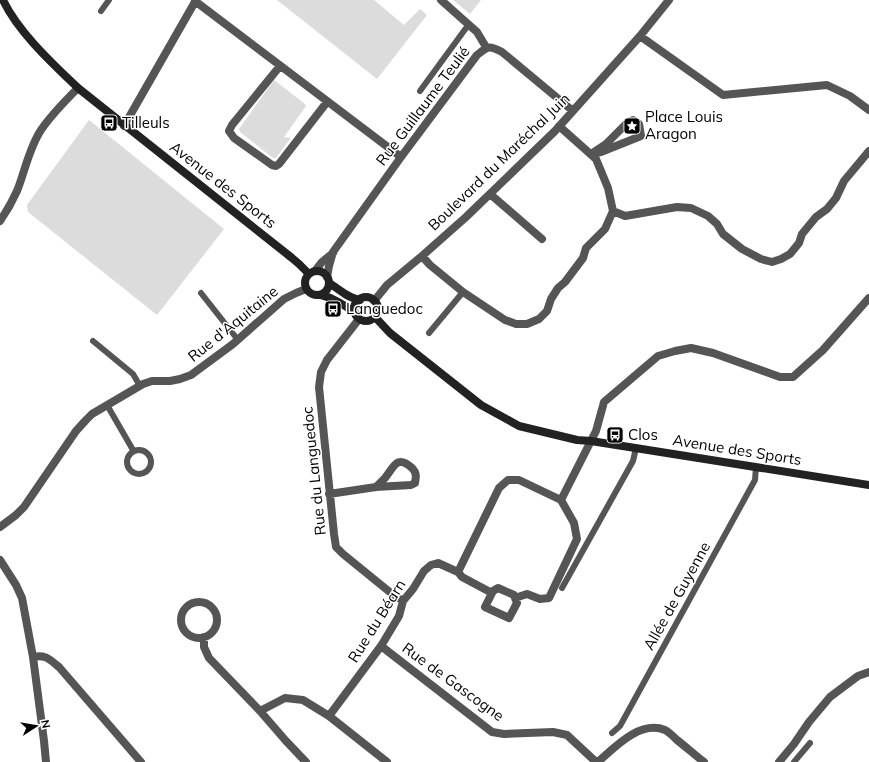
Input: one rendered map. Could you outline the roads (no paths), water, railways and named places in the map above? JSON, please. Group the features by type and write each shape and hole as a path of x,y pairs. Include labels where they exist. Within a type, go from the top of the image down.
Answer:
{"main road":[{"name":"Avenue des Sports","path":"2,3 19,26 59,70 78,88 124,126 312,273"},
{"path":"320,271 324,273 328,280 353,299 360,300 367,298 374,301 378,309 375,317 371,320 363,321 339,302 328,296 313,294 306,289 305,281 312,273 320,271"},
{"path":"321,294 327,290 328,280"},
{"path":"357,316 354,309 355,305 360,300"},
{"name":"Avenue des Sports","path":"375,317 390,333 481,405 519,426 577,440 869,485"}],"street":[{"path":"441,0 477,32 486,48"},
{"name":"Boulevard du Maréchal Juin","path":"374,301 387,285 466,217 559,126 640,36 669,0"},
{"path":"124,126 196,1 401,157"},
{"path":"640,36 723,95 827,85 850,96 869,110"},
{"name":"Rue Guillaume Teulié","path":"312,273 333,252 477,55 486,48 493,47 502,52 573,111"},
{"path":"280,66 232,125 229,131 234,138 272,165 276,166 327,102"},
{"path":"0,221 10,206 17,191 32,148 41,131 78,88"},
{"path":"633,120 640,124 641,136 601,152 591,154 606,144 626,124 633,120"},
{"path":"422,256 430,265 463,292 505,320 516,324 527,324 539,319 547,311 551,299 558,288 565,282 583,258 586,248 605,229 613,211 608,188 596,159 559,126"},
{"path":"613,211 625,216 677,207 691,208 708,216 723,234 742,249 760,259 772,262 790,254 799,243 802,234 816,217 827,209 836,198 844,181 869,151"},
{"path":"490,194 542,239"},
{"name":"Rue Guillaume Teulié","path":"328,280 329,266 333,252"},
{"name":"Rue d'Aquitaine","path":"0,527 24,507 76,431 92,414 140,386 152,381 180,380 191,375 238,340 284,299 306,289"},
{"path":"560,500 596,431 604,402 658,356 691,348 713,353 780,377 793,377 823,350 869,298"},
{"name":"Rue du Languedoc","path":"357,316 328,360 321,372 319,380 329,494 336,547 391,593 402,600"},
{"path":"329,494 376,487 411,485 414,483 416,474 413,469 404,462 400,461 395,464 385,478 376,487"},
{"path":"458,572 499,488 508,480 519,480 560,500 574,523 577,539 549,598 540,599 527,594 515,598"},
{"path":"0,560 16,585 22,598 33,657 46,762"},
{"name":"Rue du Béarn","path":"329,716 381,646 399,616 402,600 413,589 424,571 431,565 438,563 458,572 462,577 492,593"},
{"path":"498,588 514,594 517,603 509,618 485,607 492,593 498,588"},
{"path":"198,602 204,602 209,605 216,614 217,620 214,631 210,635 204,637 198,638 192,636 184,629 182,623 182,617 187,607 198,602"},
{"path":"204,637 204,647 209,658 306,762"},
{"name":"Rue de Gascogne","path":"381,646 492,732 504,734 553,732 567,736 597,762"},
{"path":"33,657 40,655 48,658 59,667 141,762"},
{"path":"779,762 830,697 858,676 869,672"},
{"path":"260,711 286,698 303,700 329,716 387,762"},
{"path":"597,762 633,733 646,729 658,728 666,730 704,762"}],"lane":[{"path":"101,11 109,0"},
{"path":"420,91 469,24"},
{"path":"428,333 463,292"},
{"path":"201,293 238,340"},
{"path":"93,341 133,374 140,386"},
{"path":"107,405 133,450"},
{"path":"562,588 633,461 636,448"},
{"path":"140,449 146,452 150,457 151,464 148,470 142,474 134,474 128,469 126,462 128,456 133,450 140,449"},
{"name":"Allée de Guyenne","path":"612,733 620,726 743,501 754,480 756,467"},
{"path":"794,762 810,743"}],"place":[{"name":"Tilleuls","path":"109,123"},
{"name":"Place Louis Aragon","path":"632,126"},
{"name":"Languedoc","path":"333,309"},
{"name":"Clos","path":"615,435"}]}
